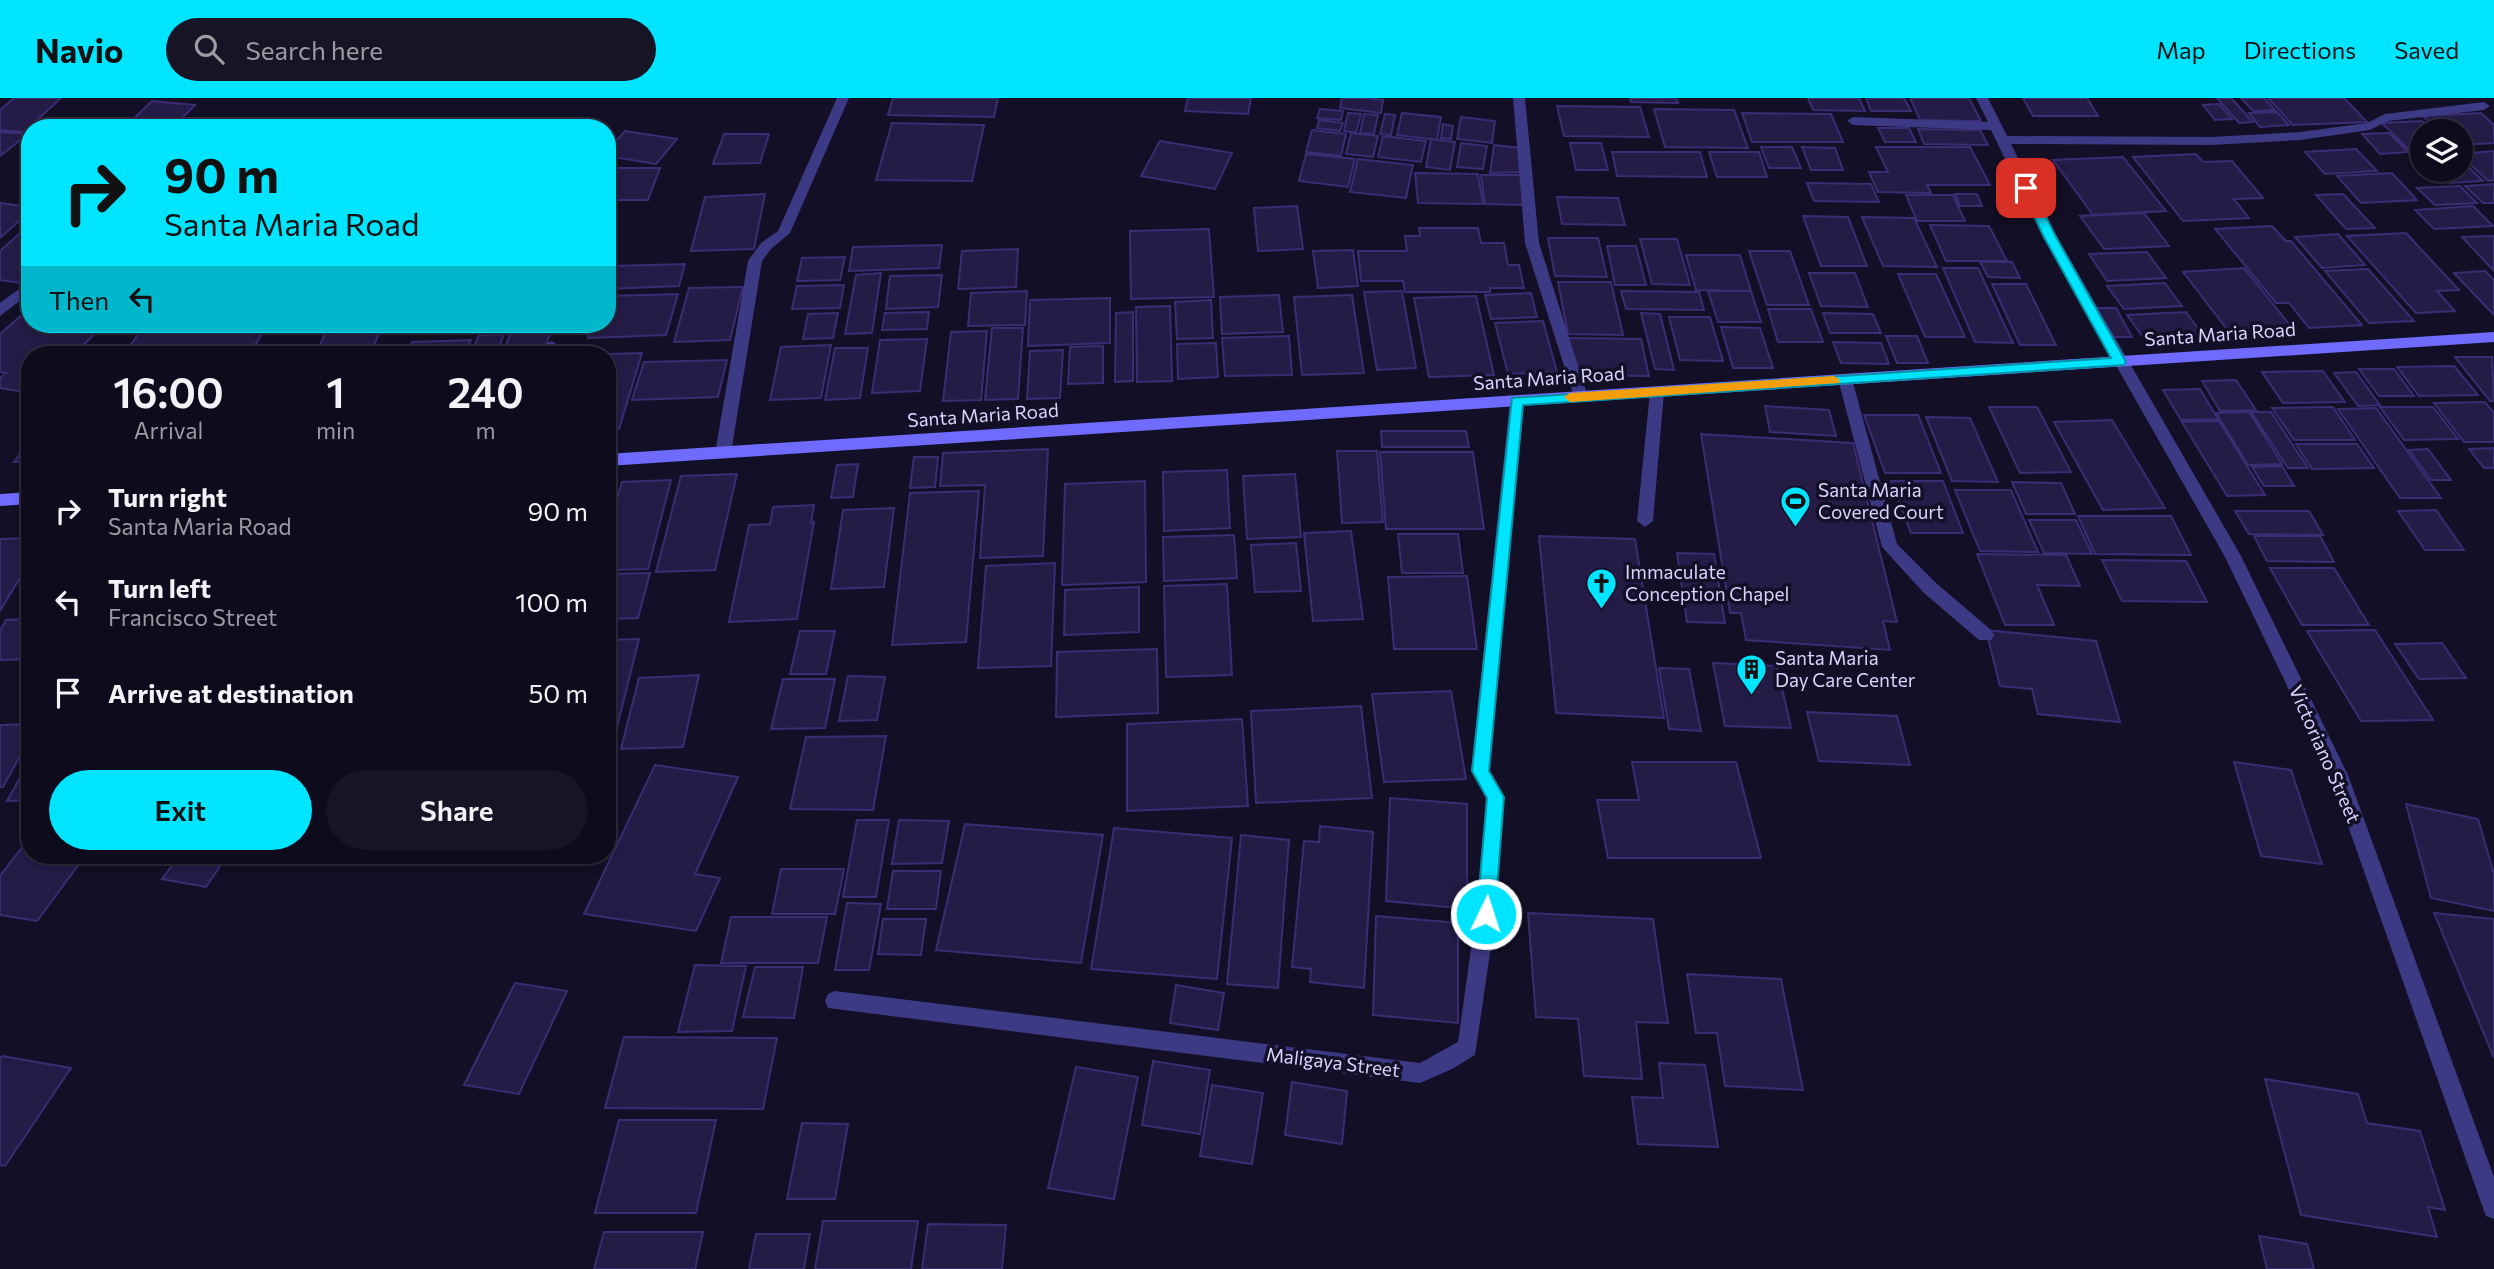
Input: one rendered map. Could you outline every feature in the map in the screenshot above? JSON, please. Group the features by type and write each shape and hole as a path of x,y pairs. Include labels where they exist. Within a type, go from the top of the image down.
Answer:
{"main road":[{"name":"Santa Maria Road","path":"616,459 2494,337"},
{"path":"0,500 21,499"}],"street":[{"path":"723,453 755,261 766,246 783,233 789,223 843,98"},
{"path":"1519,98 1532,243 1581,397"},
{"name":"Victoriano Street","path":"1982,98 2050,237 2233,556 2339,775 2494,1208"},
{"path":"2002,140 2211,141 2300,136 2370,125 2385,118 2484,106"},
{"path":"1853,121 1996,126"},
{"path":"0,311 21,293"},
{"path":"1845,379 1890,547 1930,588 1985,635"},
{"path":"1645,521 1657,392"},
{"name":"Maligaya Street","path":"835,1001 1420,1073 1468,1048 1486,914 1495,797 1480,771 1517,401"}],"building":[{"path":"14,98 61,98 38,119 21,119 21,132 0,130 0,110"},
{"path":"893,98 998,98 994,117 888,115"},
{"path":"1188,98 1251,98 1248,114 1185,111"},
{"path":"1342,98 1383,100 1381,113 1340,108"},
{"path":"1630,98 1676,98 1678,103 1631,102"},
{"path":"1808,98 1859,98 1865,111 1813,110"},
{"path":"1866,98 1904,98 1911,111 1871,111"},
{"path":"1910,98 1969,98 1981,121 1920,120"},
{"path":"2023,98 2087,98 2098,116 2033,116"},
{"path":"2217,98 2231,98 2253,122 2239,123"},
{"path":"2241,98 2264,98 2275,110 2253,111"},
{"path":"2268,98 2344,98 2367,122 2293,125"},
{"path":"152,101 195,105 181,119 133,119"},
{"path":"2219,104 2232,119 2215,120 2203,105"},
{"path":"1557,106 1640,107 1649,137 1564,136"},
{"path":"1320,109 1343,111 1341,120 1317,118"},
{"path":"1654,109 1734,110 1748,148 1665,147"},
{"path":"2277,112 2289,125 2260,127 2249,113"},
{"path":"1348,113 1361,114 1356,133 1344,131"},
{"path":"1402,113 1441,117 1437,140 1397,135"},
{"path":"1742,113 1831,114 1843,142 1752,142"},
{"path":"2481,113 2494,125 2494,143 2473,144 2473,119 2426,119 2423,116"},
{"path":"1364,114 1378,115 1374,134 1360,133"},
{"path":"1385,114 1395,115 1391,135 1380,134"},
{"path":"1461,117 1495,121 1492,143 1457,139"},
{"path":"1319,120 1343,123 1340,131 1317,128"},
{"path":"2410,122 2410,150 2409,150 2382,123"},
{"path":"892,123 984,125 972,181 876,180"},
{"path":"1443,124 1453,126 1451,139 1441,138"},
{"path":"1878,128 1909,128 1916,142 1885,142"},
{"path":"1918,129 1980,130 1988,145 1924,144"},
{"path":"1312,130 1346,134 1341,156 1306,152"},
{"path":"625,131 677,139 656,164 616,157 616,141"},
{"path":"0,132 21,134 21,140 0,156"},
{"path":"1351,133 1378,136 1373,157 1346,154"},
{"path":"2389,133 2408,152 2380,154 2362,134"},
{"path":"724,134 769,134 760,163 713,164"},
{"path":"1383,136 1426,141 1421,162 1378,157"},
{"path":"1431,139 1455,142 1450,170 1426,167"},
{"path":"1160,141 1232,153 1215,189 1141,176"},
{"path":"1461,143 1487,146 1483,169 1457,167"},
{"path":"1570,143 1601,143 1608,170 1576,170"},
{"path":"1494,145 1521,148 1522,172 1490,173"},
{"path":"1761,147 1792,147 1801,168 1769,168"},
{"path":"1802,147 1835,148 1843,170 1811,170"},
{"path":"1876,147 1970,147 1990,185 1927,185 1931,193 1878,192 1869,172 1888,172"},
{"path":"2356,149 2377,171 2325,174 2305,152"},
{"path":"2494,151 2494,180 2488,181 2473,167 2473,153"},
{"path":"1612,152 1700,152 1707,177 1617,176"},
{"path":"1709,152 1759,152 1767,177 1717,177"},
{"path":"1306,154 1355,159 1348,187 1299,181"},
{"path":"2196,154 2203,162 2232,161 2263,198 2234,199 2249,218 2183,221 2133,157"},
{"path":"2123,157 2166,211 2093,215 2053,160"},
{"path":"1358,159 1413,165 1406,198 1350,192"},
{"path":"616,168 660,168 648,200 616,200"},
{"path":"2473,171 2483,181 2473,182"},
{"path":"1415,173 1478,174 1483,204 1418,203"},
{"path":"2392,173 2417,200 2361,203 2337,176"},
{"path":"1481,175 1521,175 1527,205 1485,204"},
{"path":"1807,183 1871,184 1879,202 1814,201"},
{"path":"2494,184 2494,203 2483,203 2465,186"},
{"path":"2460,186 2477,203 2435,205 2417,188"},
{"path":"765,194 754,249 691,251 705,197"},
{"path":"1955,194 1977,194 1982,206 1960,206"},
{"path":"2343,194 2375,228 2346,229 2316,195"},
{"path":"1906,195 1953,195 1965,221 1917,221"},
{"path":"1557,197 1618,198 1625,225 1562,224"},
{"path":"0,203 21,206 21,219 0,238"},
{"path":"1297,206 1303,249 1258,251 1254,208"},
{"path":"2473,206 2493,226 2434,229 2415,210"},
{"path":"2144,213 2169,246 2104,249 2080,216"},
{"path":"1803,216 1848,217 1867,266 1821,266"},
{"path":"1862,217 1914,218 1937,267 1883,266"},
{"path":"1930,225 1989,226 2007,261 1946,261"},
{"path":"2272,226 2286,241 2291,241 2362,325 2309,328 2289,303 2276,303 2215,229"},
{"path":"1419,228 1478,228 1481,243 1504,243 1508,265 1519,265 1524,288 1490,288 1490,292 1405,292 1403,281 1361,281 1358,251 1407,251 1405,236 1420,236"},
{"path":"1209,229 1214,297 1131,299 1130,231"},
{"path":"21,232 21,283 0,280 0,251"},
{"path":"2406,233 2459,290 2437,291 2455,311 2416,313 2347,236"},
{"path":"2338,234 2365,265 2322,268 2295,237"},
{"path":"2494,236 2494,271 2462,237"},
{"path":"1548,238 1598,238 1607,277 1555,276"},
{"path":"1640,239 1677,239 1690,285 1652,284"},
{"path":"942,245 939,268 849,271 853,247"},
{"path":"1607,246 1636,246 1646,285 1615,285"},
{"path":"1018,249 1016,287 958,289 962,251"},
{"path":"1353,250 1358,286 1318,288 1313,251"},
{"path":"1749,251 1790,251 1809,305 1767,305"},
{"path":"2147,252 2166,278 2107,281 2089,254"},
{"path":"1686,255 1740,255 1751,291 1696,290"},
{"path":"845,257 840,280 797,281 802,258"},
{"path":"1980,262 2012,262 2020,278 1988,277"},
{"path":"685,264 679,286 616,289 616,266"},
{"path":"1943,268 1978,268 2013,343 1975,342"},
{"path":"2244,268 2293,329 2229,332 2183,272"},
{"path":"2368,269 2414,321 2369,323 2325,271"},
{"path":"2485,271 2494,280 2494,315 2454,273"},
{"path":"881,273 872,333 845,334 856,275"},
{"path":"1809,273 1855,273 1868,307 1821,306"},
{"path":"1898,274 1936,274 1965,337 1925,337"},
{"path":"942,275 938,307 886,309 890,276"},
{"path":"1558,282 1611,282 1623,335 1568,334"},
{"path":"2165,283 2182,306 2124,309 2107,286"},
{"path":"1992,284 2026,284 2056,345 2020,345"},
{"path":"844,285 840,308 792,309 797,286"},
{"path":"743,287 730,340 674,342 689,288"},
{"path":"1027,291 1025,325 968,326 971,293"},
{"path":"1402,291 1416,368 1377,370 1364,292"},
{"path":"1621,291 1699,292 1704,310 1626,309"},
{"path":"1708,291 1751,291 1761,322 1718,322"},
{"path":"1531,293 1537,317 1491,319 1485,295"},
{"path":"678,294 666,335 588,338 590,333 616,333 616,296"},
{"path":"1279,295 1283,332 1222,334 1220,297"},
{"path":"1352,295 1364,373 1302,375 1294,297"},
{"path":"1476,296 1494,375 1429,377 1414,298"},
{"path":"1110,298 1110,343 1028,346 1030,300"},
{"path":"1211,300 1213,338 1177,339 1175,302"},
{"path":"1170,306 1172,381 1137,382 1136,307"},
{"path":"2094,308 2116,308 2132,337 2109,337"},
{"path":"1768,309 1811,309 1823,342 1778,342"},
{"path":"929,312 927,329 882,330 885,313"},
{"path":"1133,312 1133,381 1115,382 1116,313"},
{"path":"2186,312 2202,334 2143,337 2127,315"},
{"path":"838,313 833,338 803,339 808,314"},
{"path":"1641,313 1660,314 1674,370 1655,369"},
{"path":"1823,313 1873,314 1881,333 1830,333"},
{"path":"21,316 21,333 96,333 82,346 21,346 21,388 18,391 0,388 0,378 6,373 0,372 0,334"},
{"path":"1669,317 1710,317 1723,361 1680,360"},
{"path":"1543,321 1557,372 1508,374 1495,323"},
{"path":"1721,327 1760,328 1773,368 1733,368"},
{"path":"992,328 1023,328 1018,399 985,400"},
{"path":"987,331 981,400 943,401 951,332"},
{"path":"139,333 262,333 255,346 130,346"},
{"path":"326,333 380,333 373,346 319,346"},
{"path":"511,333 550,333 545,346 506,346"},
{"path":"504,334 499,346 475,346 479,335"},
{"path":"1289,336 1292,375 1225,376 1222,338"},
{"path":"1886,336 1917,336 1928,363 1897,363"},
{"path":"1567,338 1641,339 1649,376 1578,375"},
{"path":"927,339 920,391 872,393 880,340"},
{"path":"471,340 468,346 410,346 412,342"},
{"path":"1833,342 1881,343 1889,364 1841,363"},
{"path":"1216,343 1218,377 1178,379 1177,344"},
{"path":"831,345 821,398 770,400 781,347"},
{"path":"1103,346 1103,383 1068,384 1070,347"},
{"path":"835,348 868,348 860,398 825,400"},
{"path":"1063,350 1060,398 1027,399 1030,351"},
{"path":"642,353 619,429 616,429 616,354"},
{"path":"2455,357 2492,357 2494,401 2490,401"},
{"path":"727,360 718,397 632,400 644,362"},
{"path":"2454,366 2478,395 2419,396 2397,367"},
{"path":"2359,369 2394,369 2414,396 2379,396"},
{"path":"2323,371 2345,402 2283,403 2262,372"},
{"path":"2356,372 2380,405 2358,406 2334,373"},
{"path":"2236,380 2256,410 2220,411 2202,381"},
{"path":"2200,389 2218,419 2181,420 2163,390"},
{"path":"2485,402 2494,413 2494,442 2464,442 2434,403"},
{"path":"1765,406 1829,410 1836,436 1770,432"},
{"path":"1989,407 2037,407 2071,472 2020,473"},
{"path":"2333,407 2355,440 2294,440 2272,408"},
{"path":"2380,407 2433,407 2458,439 2404,440"},
{"path":"2376,408 2441,498 2400,498 2338,409"},
{"path":"2249,412 2282,464 2248,465 2216,413"},
{"path":"2251,412 2271,412 2308,468 2288,468"},
{"path":"1864,415 1918,415 1941,473 1885,473"},
{"path":"1926,417 1970,418 1998,482 1952,481"},
{"path":"2112,420 2165,508 2103,510 2054,422"},
{"path":"2219,421 2265,495 2227,496 2182,422"},
{"path":"1381,431 1466,431 1469,447 1382,447"},
{"name":"Santa Maria Covered Court","path":"1701,434 1853,443 1897,622 1883,621 1890,650 1746,640 1741,613 1730,613"},
{"path":"2296,444 2357,444 2374,468 2312,469"},
{"path":"2494,448 2494,468 2484,468 2469,449"},
{"path":"1048,449 1043,556 980,558 985,485 940,486 943,453"},
{"path":"2428,449 2451,480 2431,480 2409,450"},
{"path":"1337,451 1377,451 1383,522 1342,523"},
{"path":"1380,452 1473,452 1484,529 1386,529"},
{"path":"21,453 21,462 14,462"},
{"path":"914,457 938,457 935,487 910,488"},
{"path":"858,464 853,497 831,498 837,465"},
{"path":"2282,466 2294,486 2264,486 2252,467"},
{"path":"1227,470 1230,528 1164,531 1163,472"},
{"path":"737,474 715,570 656,572 681,476"},
{"path":"1295,474 1301,537 1247,539 1243,476"},
{"path":"671,480 648,569 616,570 616,502 622,482"},
{"path":"1145,481 1146,582 1062,585 1065,484"},
{"path":"1891,481 1943,481 1963,533 1911,533"},
{"path":"2012,482 2061,483 2075,514 2026,514"},
{"path":"1955,490 2011,490 2038,552 1980,551"},
{"path":"979,491 966,642 892,645 910,493"},
{"path":"814,505 811,523 814,522 797,619 729,622 749,525 770,524 773,507"},
{"path":"894,508 884,587 831,589 843,510"},
{"path":"2436,510 2464,550 2425,550 2398,511"},
{"path":"2235,511 2309,511 2323,535 2249,534"},
{"path":"2078,516 2171,516 2191,555 2095,554"},
{"path":"2029,520 2076,520 2092,554 2044,553"},
{"path":"1351,531 1363,619 1313,621 1304,533"},
{"path":"1398,534 1458,534 1463,573 1402,573"},
{"path":"1234,535 1237,578 1164,581 1163,537"},
{"path":"1539,536 1635,539 1664,718 1556,713"},
{"path":"2254,536 2320,536 2334,562 2267,561"},
{"path":"21,538 21,576 0,611 0,539"},
{"path":"1296,543 1301,591 1255,592 1251,545"},
{"path":"1677,553 1714,554 1725,623 1687,622"},
{"path":"1977,554 2066,555 2080,586 2037,585 2054,625 2005,625"},
{"path":"2102,560 2186,561 2207,602 2122,601"},
{"path":"1055,563 1051,666 978,668 986,566"},
{"path":"2270,568 2334,568 2369,625 2302,625"},
{"path":"650,573 638,618 616,619 616,574"},
{"path":"1467,576 1477,649 1394,649 1388,577"},
{"path":"1227,584 1232,675 1166,677 1164,586"},
{"path":"1139,587 1139,632 1064,635 1065,590"},
{"path":"21,619 21,659 0,660 0,631 6,620"},
{"path":"1986,630 2096,641 2120,722 2038,714 2032,689 2000,686"},
{"path":"2375,630 2433,720 2361,721 2307,631"},
{"path":"800,631 835,631 826,674 790,674"},
{"path":"639,639 616,731 616,640"},
{"path":"2442,643 2466,678 2419,679 2395,644"},
{"path":"1157,649 1158,713 1056,717 1057,652"},
{"name":"Santa Maria Day Care Center","path":"1713,663 1777,666 1791,728 1725,726"},
{"path":"1659,668 1689,669 1701,731 1669,729"},
{"path":"699,675 683,747 621,749 639,678"},
{"path":"848,676 885,677 877,720 839,721"},
{"path":"783,679 835,679 825,728 771,729"},
{"path":"1451,691 1466,779 1384,782 1372,694"},
{"path":"1361,706 1372,798 1256,803 1251,711"},
{"path":"1807,712 1897,716 1910,765 1819,761"},
{"path":"1242,719 1248,806 1127,811 1127,724"},
{"path":"21,724 21,754 3,787 0,787 0,725"},
{"path":"886,736 873,810 790,809 806,737"},
{"path":"1632,762 1736,762 1761,858 1608,858 1597,800 1639,800"},
{"path":"2234,762 2291,770 2322,864 2261,856"},
{"path":"655,765 738,777 695,874 720,878 696,931 584,914 608,864 616,864 616,847"},
{"path":"21,776 21,800 7,801"},
{"path":"1390,798 1467,804 1467,909 1386,901"},
{"path":"2406,804 2478,819 2494,874 2494,911 2431,898"},
{"path":"857,820 889,820 876,897 843,897"},
{"path":"899,820 949,821 942,863 892,864"},
{"path":"965,824 1103,835 1081,963 936,950"},
{"path":"1320,826 1373,832 1364,988 1310,982 1311,969 1292,967 1304,841 1319,842"},
{"path":"1114,828 1232,838 1217,979 1091,969"},
{"path":"1241,835 1289,840 1278,988 1227,984"},
{"path":"21,849 21,864 79,864 37,921 0,915 0,876"},
{"path":"173,864 222,864 206,887 162,879"},
{"path":"781,869 844,869 835,914 772,914"},
{"path":"893,871 941,871 936,909 887,909"},
{"path":"847,903 881,904 869,970 835,970"},
{"path":"1528,913 1653,919 1668,1023 1636,1022 1642,1079 1584,1076 1578,1019 1536,1017"},
{"path":"2434,913 2494,919 2494,1058"},
{"path":"1376,916 1458,923 1458,1023 1373,1015"},
{"path":"731,917 827,917 818,963 721,963"},
{"path":"883,919 926,919 921,955 878,954"},
{"path":"695,965 746,966 732,1031 678,1032"},
{"path":"755,967 803,967 794,1018 743,1017"},
{"path":"1687,974 1781,979 1803,1090 1725,1086 1717,1033 1696,1033"},
{"path":"515,983 567,991 519,1094 464,1085"},
{"path":"1176,985 1224,993 1218,1030 1170,1023"},
{"path":"624,1037 777,1038 763,1109 605,1108"},
{"path":"2,1056 71,1068 5,1166 0,1165"},
{"path":"1153,1061 1210,1070 1200,1134 1142,1125"},
{"path":"1659,1063 1705,1065 1718,1147 1638,1144 1632,1097 1663,1098"},
{"path":"1076,1067 1138,1077 1114,1199 1048,1188"},
{"path":"2265,1079 2358,1094 2367,1123 2420,1131 2445,1210 2428,1207 2437,1237 2301,1215"},
{"path":"1292,1082 1347,1091 1342,1144 1285,1135"},
{"path":"1212,1085 1263,1093 1252,1164 1200,1156"},
{"path":"619,1120 716,1120 696,1213 595,1213"},
{"path":"802,1123 848,1124 835,1199 787,1199"},
{"path":"823,1221 918,1221 911,1269 815,1269"},
{"path":"928,1224 1006,1225 1002,1269 922,1269"},
{"path":"604,1232 703,1232 695,1269 594,1269"},
{"path":"756,1234 810,1234 804,1269 749,1269"},
{"path":"2259,1236 2307,1244 2314,1269 2267,1269"}],"slow traffic":[{"path":"1570,397 1834,380"}],"place":[{"name":"Santa Maria Covered Court","path":"1795,528"},
{"name":"Immaculate Conception Chapel","path":"1602,610"},
{"name":"Santa Maria Day Care Center","path":"1752,696"}],"route":[{"path":"1486,914 1495,797 1480,771 1517,401 2120,362 2050,237 2026,188"}]}
